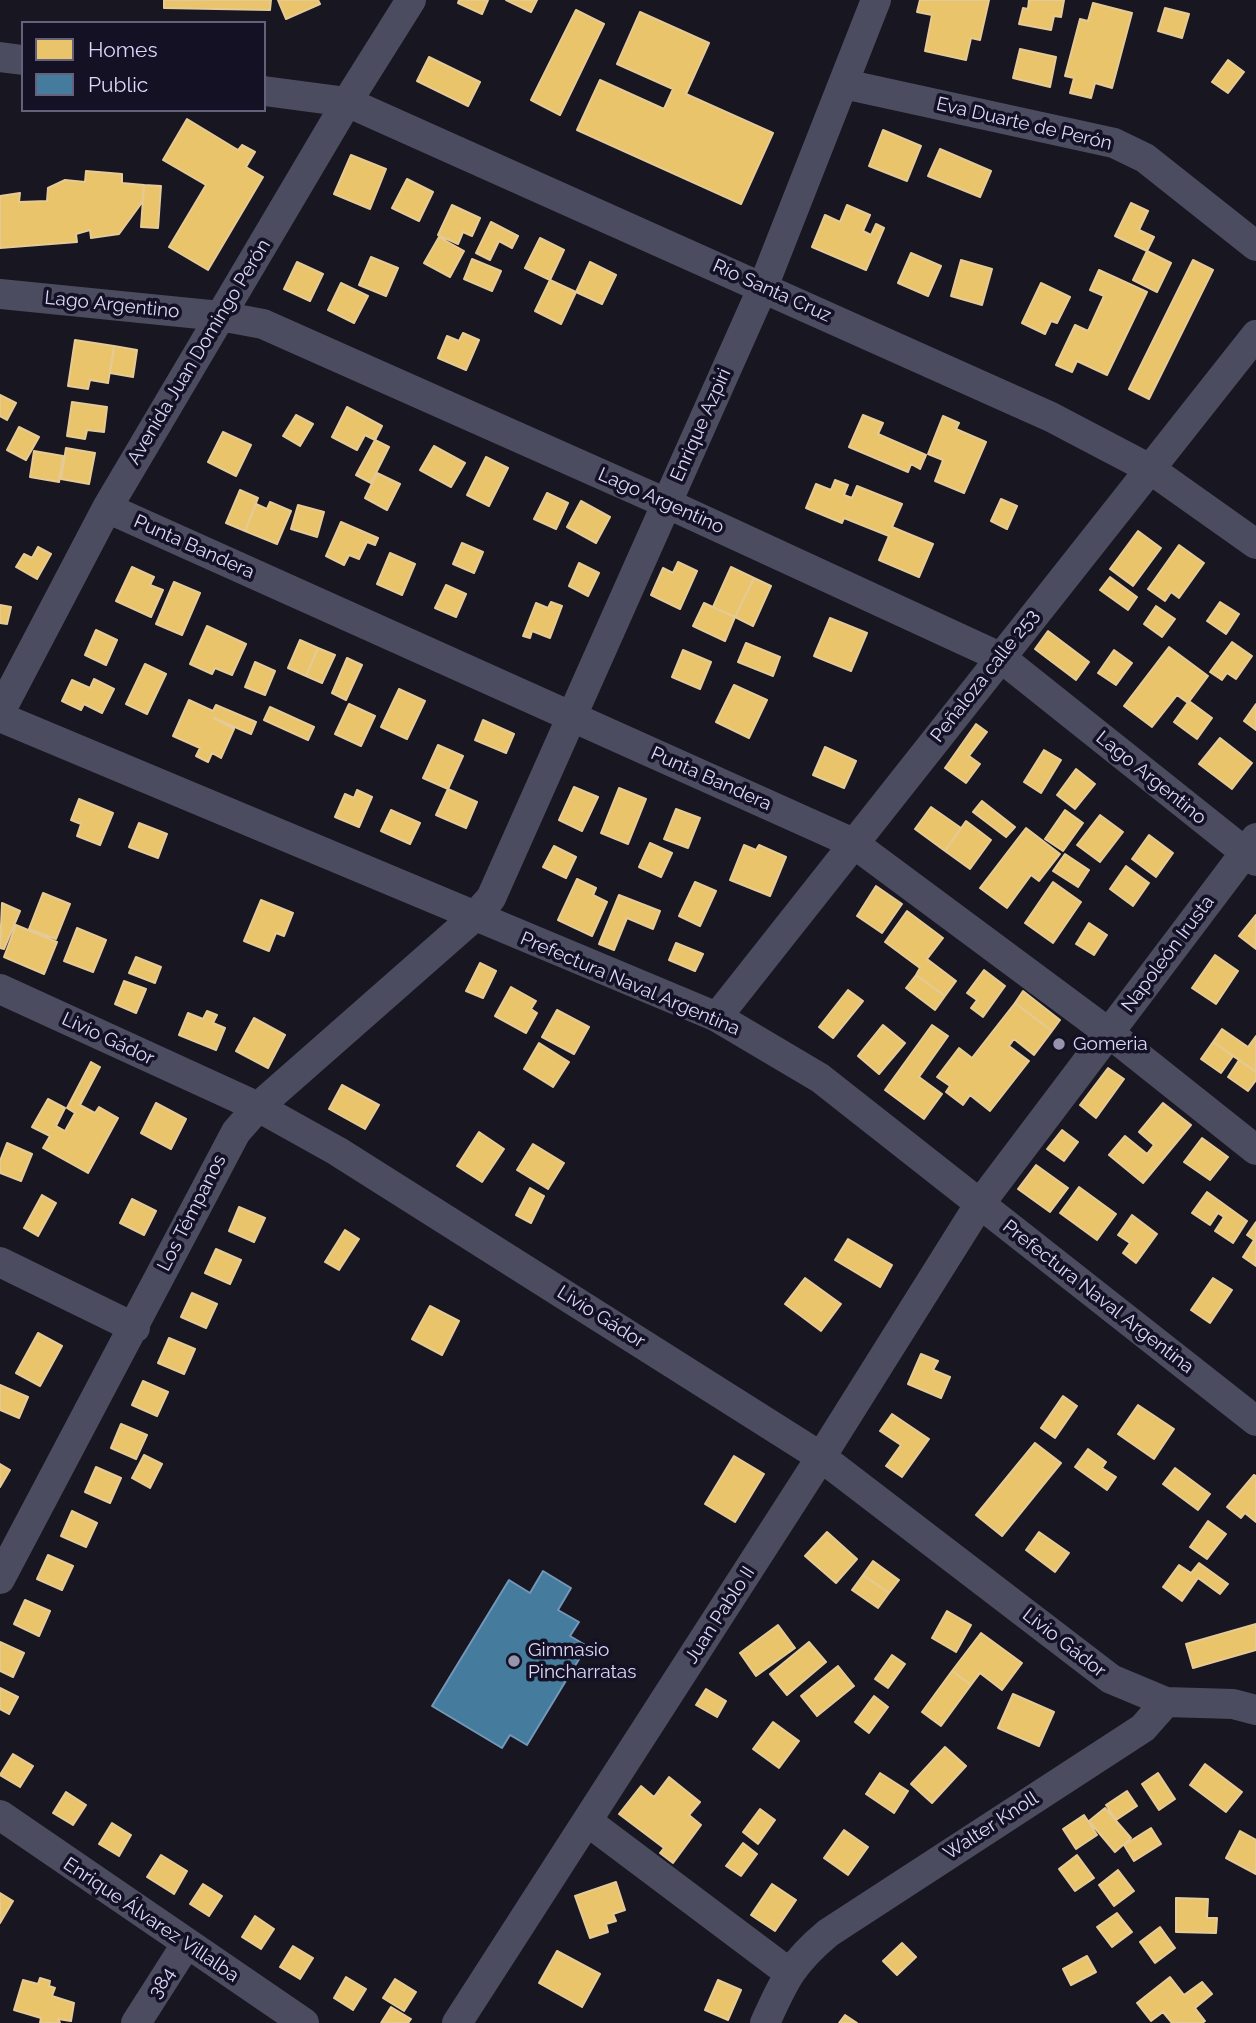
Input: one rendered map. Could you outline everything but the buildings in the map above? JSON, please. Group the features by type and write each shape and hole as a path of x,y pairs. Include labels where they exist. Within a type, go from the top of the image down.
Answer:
{"street":[{"name":"Avenida Juan Domingo Perón","path":"0,715 107,508 411,0"},
{"name":"Enrique Azpiri","path":"474,917 491,898 570,715 763,287 876,0"},
{"path":"0,57 21,60"},
{"name":"Eva Duarte de Perón","path":"844,84 1114,143 1145,158 1256,246"},
{"name":"Río Santa Cruz","path":"266,91 348,102 1051,417 1150,469 1256,544"},
{"name":"Lago Argentino","path":"0,295 220,316 263,324 666,503 1000,657 1252,851"},
{"name":"Peñaloza calle 253","path":"717,1017 1256,335"},
{"name":"Punta Bandera","path":"107,508 853,843 1109,1033 1256,1150"},
{"name":"Prefectura Naval Argentina","path":"0,715 474,917 717,1017 820,1078 1256,1421"},
{"name":"Napoleón Irusta","path":"979,1205 1252,851"},
{"name":"Los Témpanos","path":"4,1562 135,1328 225,1149 258,1107 474,917"},
{"name":"Livio Gádor","path":"0,989 258,1107 349,1158 821,1457 1111,1679 1166,1702"},
{"name":"Juan Pablo II","path":"457,2023 821,1457 979,1205"},
{"path":"0,1262 135,1328"},
{"path":"1166,1702 1233,1704 1256,1710"},
{"name":"Walter Knoll","path":"765,2023 788,1972 803,1954 828,1933 1143,1728 1166,1702"},
{"name":"Enrique Álvarez Villalba","path":"0,1815 303,2023"},
{"path":"587,1821 788,1972"},
{"name":"384","path":"136,2023 187,1943"}],"place":[{"name":"Gomeria","path":"1059,1044"},
{"name":"Gimnasio Pincharratas","path":"514,1661"}]}
